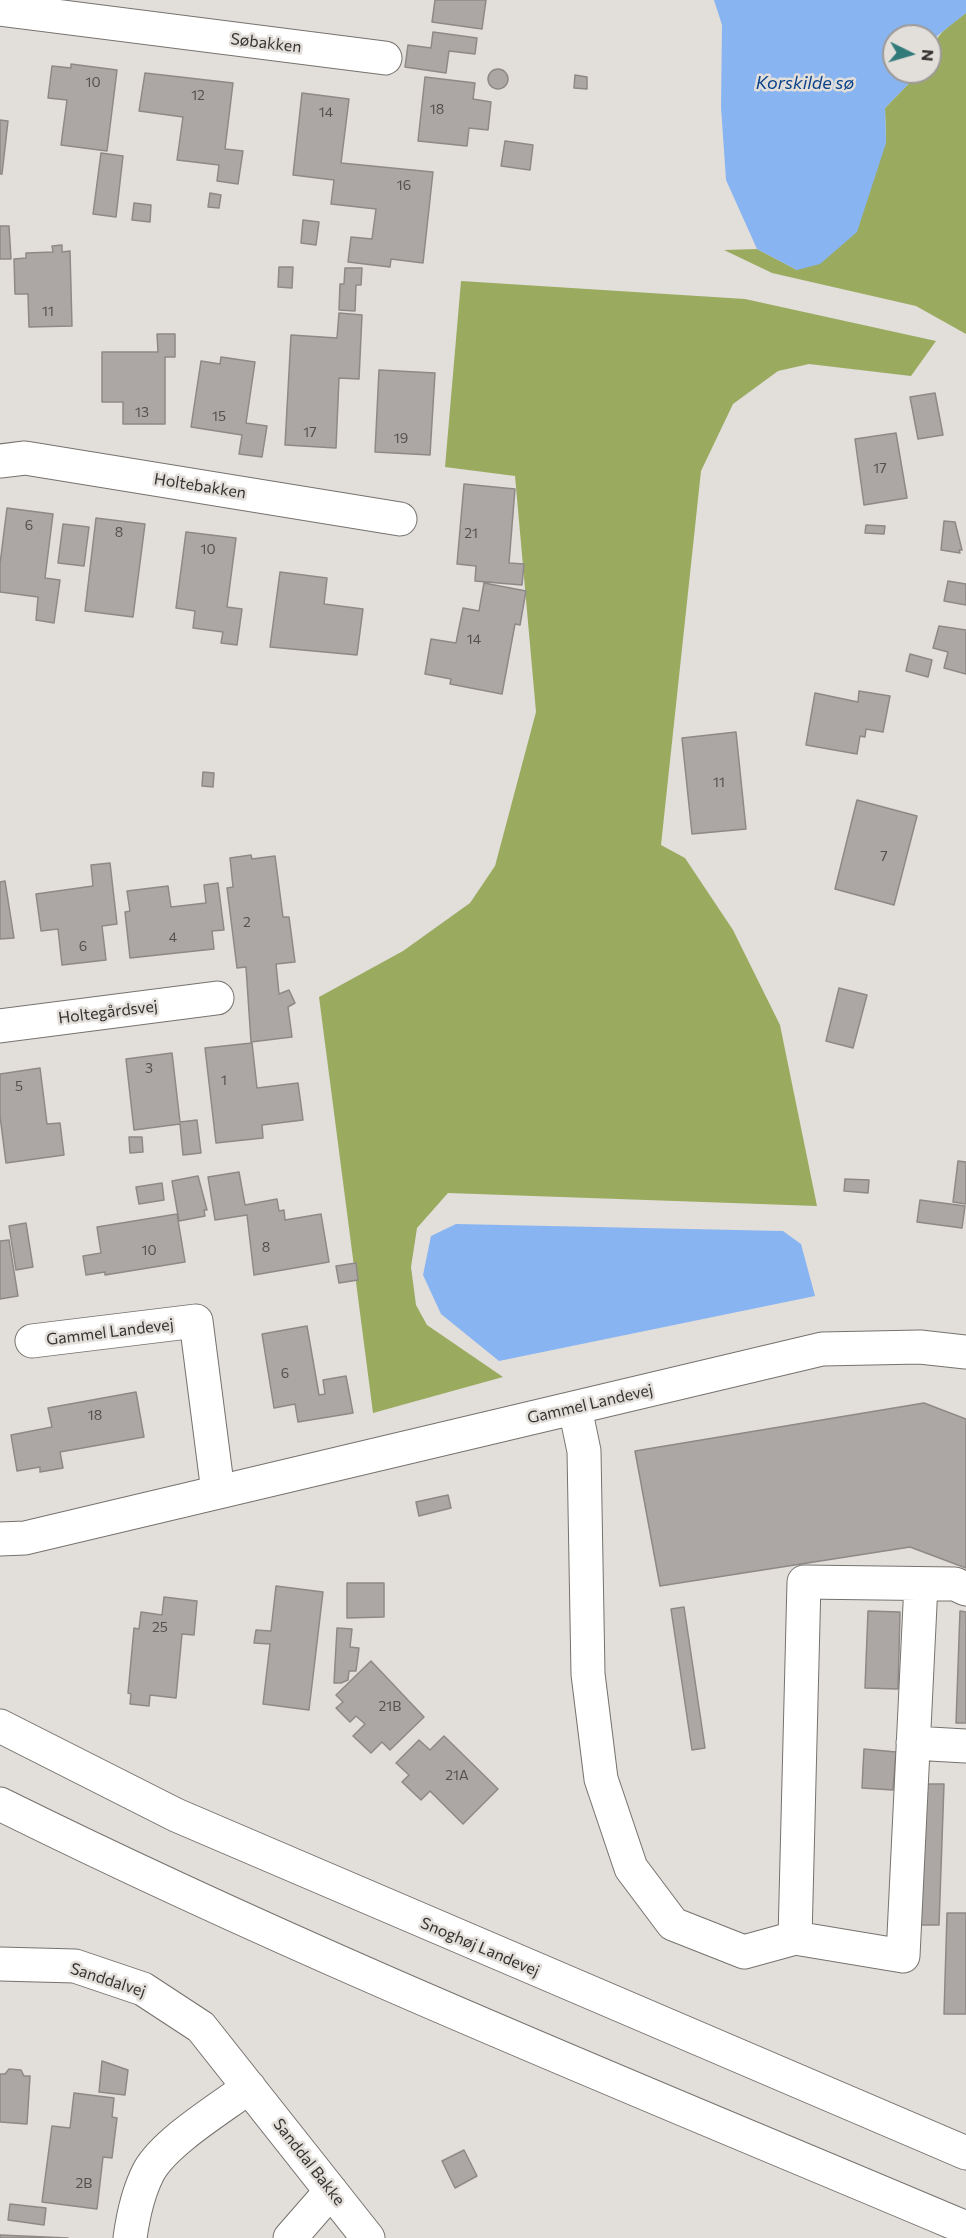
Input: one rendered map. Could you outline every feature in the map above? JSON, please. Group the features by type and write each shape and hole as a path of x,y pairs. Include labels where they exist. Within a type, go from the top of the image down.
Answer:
{"street":[{"name":"Søbakken","path":"0,9 146,14 385,58"},
{"name":"Holtebakken","path":"0,461 25,458 400,519"},
{"name":"Holtegårdsvej","path":"0,1026 217,998"},
{"name":"Gammel Landevej","path":"32,1341 196,1321 218,1492"},
{"name":"Gammel Landevej","path":"0,1539 25,1538 822,1349 920,1347 966,1352"},
{"path":"575,1408 584,1451 588,1674 601,1779 632,1868 674,1924 744,1952 795,1938 903,1956 921,1584"},
{"path":"795,1938 804,1582 955,1584 966,1589"},
{"name":"Snoghøj Landevej","path":"0,1726 187,1820 966,2153"},
{"path":"913,1743 966,1746"},
{"path":"0,1804 151,1878 412,1994 966,2228"},
{"name":"Sanddalvej","path":"0,1964 75,1966 143,1989 201,2027 249,2087"},
{"path":"130,2238 133,2218 150,2170 178,2139 249,2087"},
{"name":"Sanddal Bakke","path":"249,2087 368,2238"},
{"path":"290,2238 331,2191"}],"green space":[{"path":"966,13 966,334 916,306 772,273 724,250 757,249 797,270 886,143 885,108 908,84 942,84 942,32"},
{"path":"461,281 745,299 936,341 911,376 809,364 778,371 733,404 701,471 661,845 685,858 733,930 780,1025 817,1206 448,1193 417,1228 411,1267 416,1305 427,1325 503,1377 373,1413 319,997 403,951 470,903 495,866 536,712 515,476 445,467"}],"water":[{"name":"Korskilde sø","path":"714,0 966,0 966,13 942,32 942,24 882,24 882,84 908,84 885,108 886,143 857,232 820,264 797,270 757,249 726,180 721,107 722,25"},
{"path":"456,1224 783,1231 801,1244 815,1296 499,1361 441,1314 423,1275 431,1236"}],"building":[{"path":"435,0 486,0 482,29 432,22"},
{"path":"433,32 477,38 475,54 449,51 446,73 405,67 408,45 431,48"},
{"path":"71,64 117,70 107,151 61,145 67,100 48,98 52,66 71,68"},
{"path":"494,69 502,69 508,75 508,83 502,89 494,89 488,83 488,75"},
{"path":"145,73 233,83 225,149 243,151 238,184 217,181 219,165 177,160 183,117 139,111"},
{"path":"575,75 587,77 587,89 574,88"},
{"path":"425,77 475,83 473,99 491,102 488,130 469,128 467,146 418,141"},
{"path":"302,93 349,99 341,163 433,172 423,263 391,259 390,267 348,262 351,237 372,239 376,209 331,204 334,180 293,175"},
{"path":"0,120 8,121 2,174 0,174"},
{"path":"505,141 533,145 530,170 501,166"},
{"path":"101,153 123,156 116,217 93,214"},
{"path":"210,193 221,195 219,208 208,207"},
{"path":"134,203 151,205 150,222 132,220"},
{"path":"303,220 319,222 316,245 301,243"},
{"path":"0,226 9,226 11,259 0,259"},
{"path":"62,245 62,252 70,251 72,326 29,327 28,294 15,294 14,259 26,258 26,253 53,252 52,246"},
{"path":"279,267 293,267 292,288 278,287"},
{"path":"345,268 362,268 361,285 356,285 355,311 339,310 340,284 344,284"},
{"path":"339,313 362,315 359,379 339,378 336,448 285,445 291,335 337,338"},
{"path":"157,334 175,334 175,357 165,357 165,424 123,424 123,402 102,402 102,352 158,352"},
{"path":"221,357 255,362 246,423 267,426 262,457 239,454 242,435 191,427 201,361 220,364"},
{"path":"379,370 435,373 430,455 375,452"},
{"path":"935,393 943,435 918,439 910,397"},
{"path":"896,433 907,498 864,505 855,439"},
{"path":"464,484 515,489 509,563 524,564 522,585 475,581 476,566 457,564"},
{"path":"7,508 53,514 45,578 60,580 54,623 36,620 38,597 0,592 0,564"},
{"path":"96,518 145,524 133,617 85,611"},
{"path":"944,521 955,522 962,550 959,550 960,553 941,550"},
{"path":"63,524 89,527 84,566 58,563"},
{"path":"866,525 885,526 884,534 865,533"},
{"path":"186,532 236,538 227,607 242,609 237,645 221,643 223,632 193,628 195,611 176,608"},
{"path":"280,572 327,578 324,604 363,609 357,655 270,647"},
{"path":"948,581 966,584 966,605 944,601"},
{"path":"484,583 526,591 520,625 515,624 502,694 450,684 451,679 425,674 431,639 456,643 463,608 479,611"},
{"path":"939,626 966,630 966,674 944,668 948,652 933,648"},
{"path":"910,654 932,660 928,677 906,671"},
{"path":"859,691 890,696 883,732 866,729 865,737 860,736 857,754 806,745 815,693 858,702"},
{"path":"736,732 746,829 692,834 682,738"},
{"path":"203,772 214,773 213,787 202,786"},
{"path":"857,800 917,816 894,905 835,889"},
{"path":"251,855 252,859 275,856 283,917 289,917 295,962 276,964 279,994 289,990 295,1003 288,1007 292,1037 251,1042 246,967 237,968 227,888 233,887 230,858"},
{"path":"110,863 117,924 102,926 106,960 62,965 58,929 41,931 36,894 93,886 91,865"},
{"path":"5,881 14,938 0,939 0,882"},
{"path":"218,883 224,930 212,931 214,949 130,958 125,912 130,911 127,891 168,886 171,907 206,903 204,885"},
{"path":"839,988 867,995 853,1048 826,1041"},
{"path":"252,1043 257,1088 298,1083 303,1120 262,1125 263,1138 216,1143 205,1048"},
{"path":"172,1053 180,1122 197,1120 201,1153 183,1155 180,1124 134,1130 126,1059"},
{"path":"40,1068 47,1124 60,1123 64,1155 6,1163 0,1116 0,1074"},
{"path":"129,1137 142,1137 143,1152 130,1153"},
{"path":"958,1161 966,1162 966,1204 953,1202"},
{"path":"239,1172 245,1205 277,1199 279,1211 284,1210 285,1220 321,1214 329,1262 254,1275 247,1215 215,1220 208,1177"},
{"path":"198,1176 207,1210 204,1210 205,1216 179,1221 172,1181"},
{"path":"845,1179 869,1180 868,1193 844,1191"},
{"path":"162,1183 164,1200 139,1204 136,1187"},
{"path":"920,1200 965,1206 962,1228 917,1222"},
{"path":"177,1214 185,1262 105,1275 105,1272 86,1275 83,1256 101,1253 97,1227"},
{"path":"26,1223 33,1267 16,1270 9,1226"},
{"path":"9,1240 18,1296 0,1299 0,1241"},
{"path":"356,1263 358,1280 339,1283 336,1266"},
{"path":"307,1326 319,1395 325,1394 323,1380 346,1376 353,1413 298,1422 295,1404 274,1408 262,1334"},
{"path":"136,1392 144,1437 60,1452 63,1468 40,1472 40,1467 17,1471 11,1435 52,1427 48,1408"},
{"path":"924,1403 966,1419 966,1568 910,1547 660,1586 635,1451"},
{"path":"448,1495 451,1508 419,1516 416,1502"},
{"path":"347,1583 384,1583 384,1617 347,1618"},
{"path":"276,1586 323,1592 309,1710 263,1704 270,1644 254,1643 256,1630 271,1631"},
{"path":"164,1597 197,1601 194,1635 182,1634 176,1698 150,1695 149,1706 130,1704 131,1694 128,1693 134,1628 139,1629 141,1612 162,1615"},
{"path":"684,1607 705,1748 692,1750 671,1609"},
{"path":"868,1611 900,1612 898,1689 865,1688"},
{"path":"960,1611 966,1612 966,1723 956,1723"},
{"path":"337,1628 352,1629 350,1647 359,1648 356,1671 349,1671 348,1680 341,1683 334,1683"},
{"path":"371,1661 424,1717 390,1750 382,1742 371,1753 353,1736 365,1724 356,1716 350,1722 336,1708 343,1702 336,1695"},
{"path":"444,1736 498,1789 463,1824 430,1791 421,1800 402,1782 409,1775 396,1763 419,1740 430,1750"},
{"path":"864,1749 896,1752 893,1790 862,1788"},
{"path":"924,1784 944,1784 939,1925 918,1925"},
{"path":"947,1913 966,1913 966,2014 944,2014"},
{"path":"102,2061 128,2070 125,2095 99,2092"},
{"path":"9,2069 21,2070 24,2076 30,2076 27,2124 0,2122 0,2074 5,2074"},
{"path":"74,2093 114,2098 112,2117 117,2118 112,2158 103,2157 97,2209 42,2202 52,2126 70,2128"},
{"path":"464,2150 477,2176 455,2188 442,2161"},
{"path":"10,2204 46,2208 44,2225 8,2220"},
{"path":"0,2235 68,2238 0,2238"}]}
